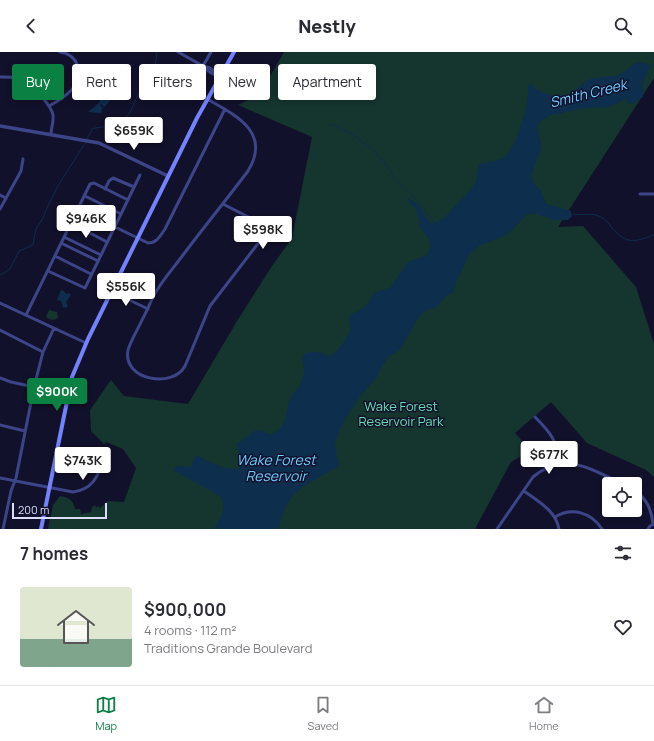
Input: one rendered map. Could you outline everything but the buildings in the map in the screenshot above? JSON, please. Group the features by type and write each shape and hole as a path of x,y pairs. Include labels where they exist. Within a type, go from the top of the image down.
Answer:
{"main road":[{"path":"227,64 234,52"},
{"path":"41,529 72,378 86,343 111,291 214,87"}],"street":[{"path":"49,106 72,90 78,82 80,76 80,70 76,61 70,55 60,52"},
{"path":"178,52 199,64"},
{"path":"204,64 211,52"},
{"path":"0,77 22,78 34,86 49,106 53,117 50,134"},
{"path":"207,99 241,119 248,126 253,137 255,148 251,166 160,286 148,309 128,349 129,362 133,369 142,375 162,379 172,377 183,369 210,306 258,245 264,234 263,228 257,221 223,204"},
{"path":"78,209 137,239 148,243 152,243 157,240 165,229 225,109"},
{"path":"0,126 94,142 110,148 168,176"},
{"path":"0,209 21,171 23,160"},
{"path":"48,271 85,288 140,176"},
{"path":"105,189 109,181 113,178 134,187"},
{"path":"26,315 90,184 94,183 128,200"},
{"path":"640,194 654,194"},
{"path":"0,195 6,198"},
{"path":"85,196 121,214"},
{"path":"71,223 108,242"},
{"path":"64,237 101,255"},
{"path":"61,243 98,261"},
{"path":"55,256 91,274"},
{"path":"111,291 148,309"},
{"path":"0,303 86,343"},
{"path":"3,529 11,492 15,481 34,387 43,352 54,328"},
{"path":"0,330 43,352"},
{"path":"0,378 34,387"},
{"path":"535,417 547,428 552,436 557,446 560,464"},
{"path":"0,425 25,430"},
{"path":"0,478 73,492 81,491 92,484 106,455"},
{"path":"497,529 533,478 541,470 560,464 571,463 583,466 607,477"},
{"path":"524,491 544,505 555,517 559,529"},
{"path":"642,497 651,510 654,524 648,529"},
{"path":"555,517 561,513 577,512 592,518 602,529"}],"green space":[{"name":"Wake Forest Reservoir Park","path":"284,52 654,52 654,78 558,227 583,226 636,287 654,344 654,477 646,470 587,443 551,402 515,433 524,443 527,453 511,462 475,529 48,529 53,505 60,496 70,500 75,509 80,509 81,514 91,512 92,507 95,505 96,508 98,506 100,508 108,501 124,502 136,468 123,449 106,442 104,444 91,431 90,410 111,380 124,396 188,404 237,321 272,266 292,238 312,137 238,105 248,100 270,100 270,76"},
{"path":"49,310 57,312 58,317 52,320 46,317"}],"water":[{"name":"Wake Forest Reservoir","path":"636,63 644,63 650,67 643,82 643,97 634,103 629,104 625,98 620,102 605,108 598,107 554,114 548,116 539,123 537,128 541,149 531,174 533,182 541,191 546,204 571,211 572,216 568,220 555,220 533,213 526,215 511,231 502,237 480,245 468,256 457,279 453,292 445,297 437,307 427,310 420,315 402,346 399,350 388,357 380,369 378,376 360,396 345,419 335,441 336,455 339,461 338,466 308,484 292,496 282,516 279,529 214,529 223,512 223,505 220,496 175,471 174,468 178,466 192,466 194,457 199,456 218,466 239,469 243,463 237,445 238,442 244,440 256,430 273,434 280,429 285,421 291,396 301,383 304,370 304,354 318,352 328,356 334,353 341,346 349,333 349,317 366,306 374,293 390,288 408,262 423,257 427,254 431,246 429,239 421,229 416,209 407,198 419,206 431,223 435,223 445,217 476,182 480,164 502,159 508,153 517,136 526,109 529,84 532,84 539,91 544,93 561,95 571,93 588,80 618,75"},
{"path":"100,100 110,100 104,107 101,104 100,105 103,108 101,113 88,112 99,103"},
{"path":"61,290 66,294 69,293 71,295 66,302 68,306 66,308 62,307 61,301 57,300"}],"waterway":[{"path":"87,139 92,129 117,125 125,119 131,110 141,88 145,82 154,75 157,52"},
{"name":"Smith Creek","path":"650,66 654,65"},
{"path":"331,124 352,134 372,149 385,163 395,178 414,197 435,223"},
{"path":"0,275 10,269 19,251 33,244 36,229 42,220 59,184 86,142"},
{"path":"573,214 595,215 601,217 606,220 617,233 627,240 636,240 654,235"}]}
